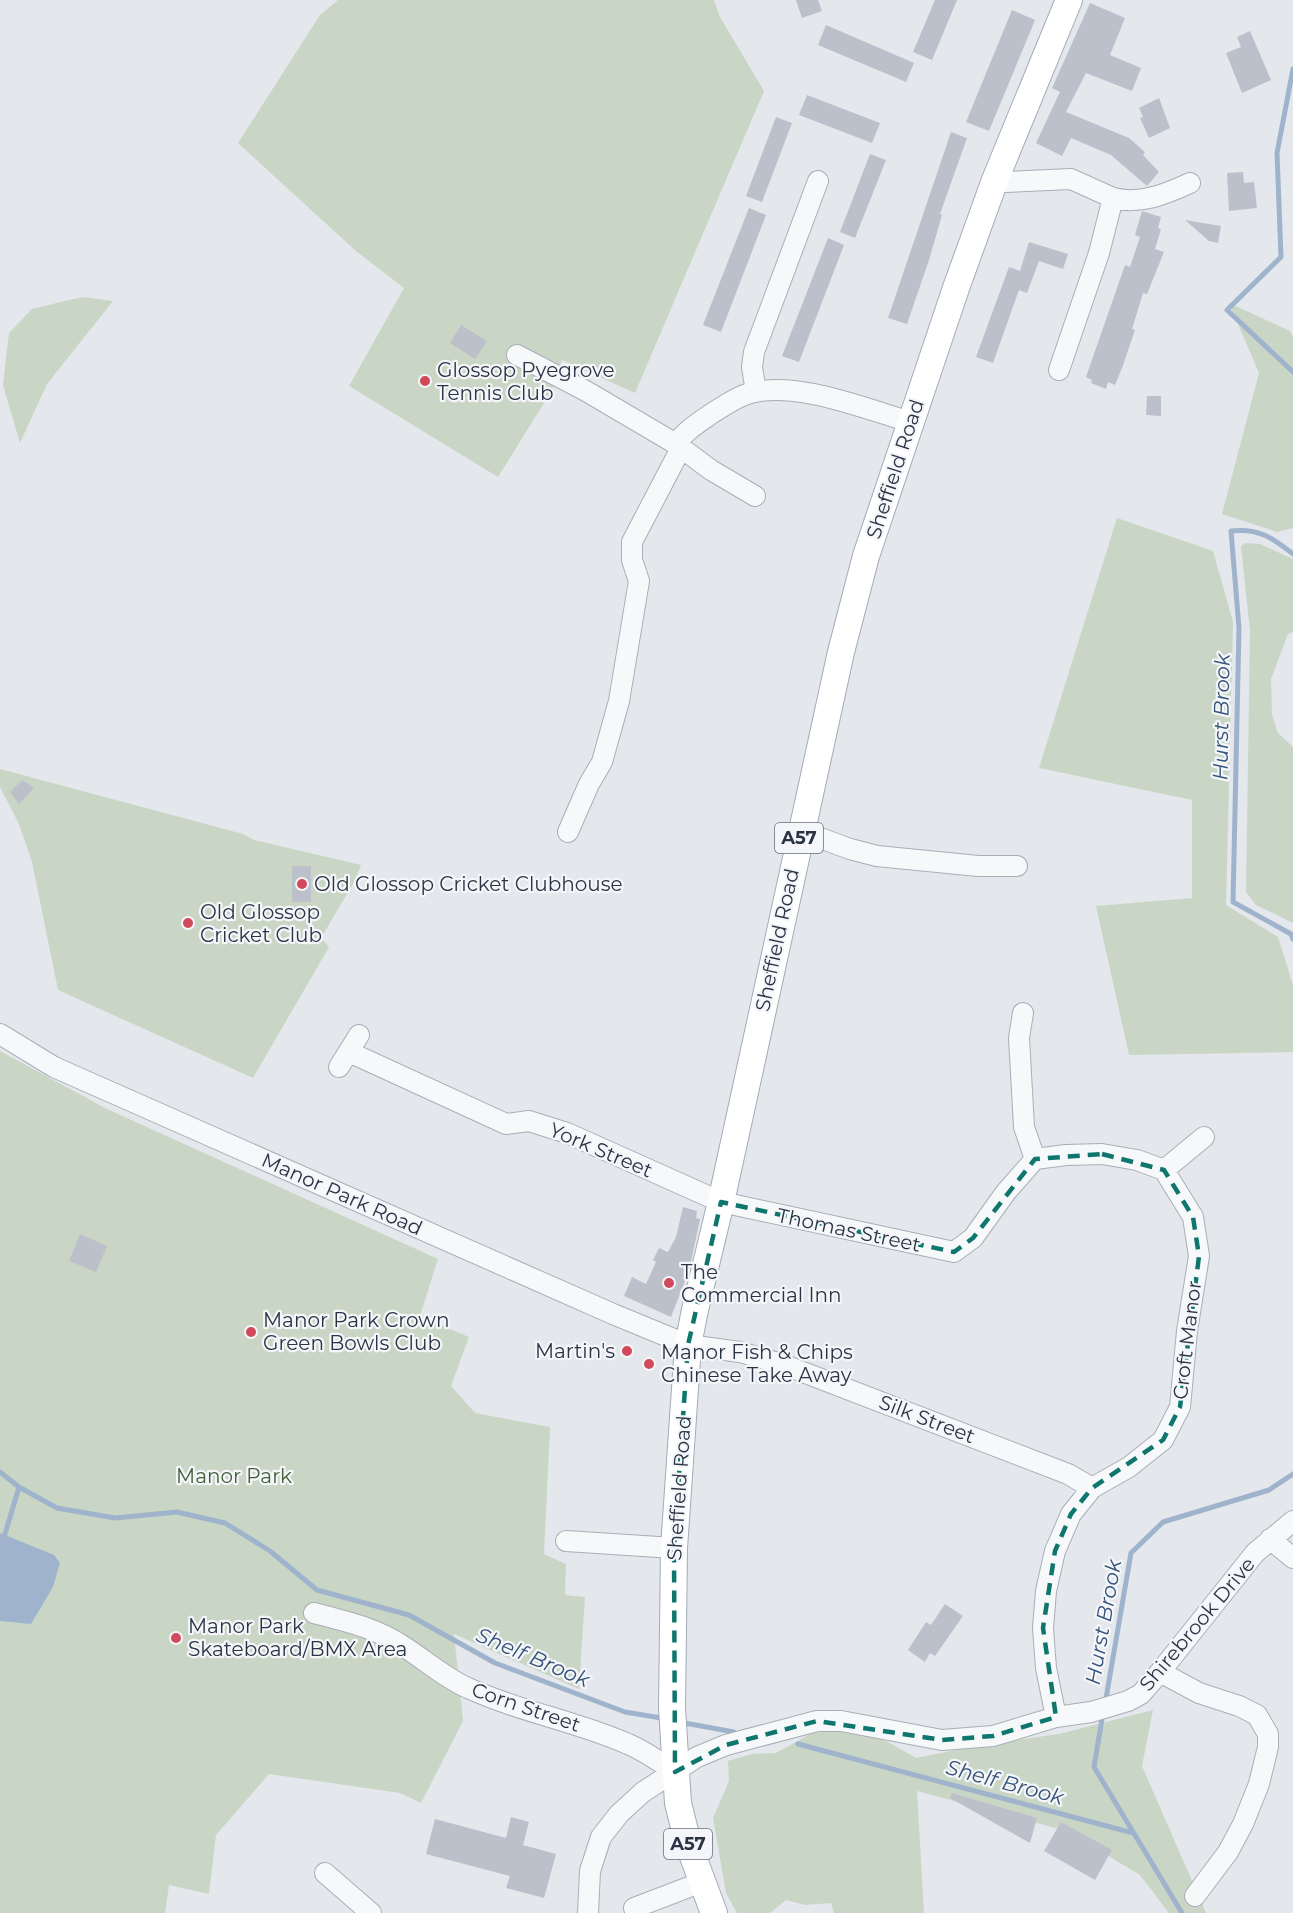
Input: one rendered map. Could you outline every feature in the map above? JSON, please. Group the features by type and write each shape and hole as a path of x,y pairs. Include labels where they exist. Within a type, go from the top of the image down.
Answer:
{"main road":[{"name":"Sheffield Road","path":"675,1772 674,1548 688,1345 801,831 853,600 866,556 910,422 995,180 1069,0"},
{"name":"A57","path":"675,1772 678,1803 688,1843 714,1913"}],"street":[{"path":"995,180 1005,182 1071,179 1122,201 1139,200 1168,193 1190,183"},
{"path":"756,392 752,367 754,352 818,181"},
{"path":"1059,370 1099,252 1113,198"},
{"path":"517,356 586,391 679,446 711,470 755,496"},
{"path":"568,832 572,802 589,784 602,762 625,673 627,641 639,581 632,560 632,542 683,434 714,412 746,394 789,390 841,400 910,422"},
{"path":"801,831 877,856 978,866 1017,867"},
{"path":"1023,1013 1019,1038 1024,1127 1035,1159 1102,1154 1137,1160 1164,1170 1204,1137"},
{"name":"Manor Park Road","path":"0,1034 54,1067 688,1345"},
{"name":"York Street","path":"359,1035 344,1059 506,1124 529,1121 567,1133 721,1202"},
{"name":"Thomas Street","path":"721,1202 954,1252 973,1238 1006,1192 1035,1159"},
{"name":"Croft Manor","path":"1056,1717 1046,1668 1043,1628 1046,1590 1055,1551 1071,1514 1092,1488 1129,1467 1163,1440 1180,1407 1186,1331 1199,1256 1193,1217 1164,1170"},
{"name":"Silk Street","path":"688,1345 741,1352 782,1364 1068,1474 1092,1488"},
{"name":"Shirebrook Drive","path":"588,1913 590,1871 601,1837 619,1814 644,1792 697,1756 726,1744 817,1722 841,1721 942,1740 993,1736 1056,1717 1128,1701 1141,1694 1160,1672 1255,1553 1293,1521"},
{"path":"1270,1539 1293,1558"},
{"path":"566,1541 674,1548"},
{"name":"Corn Street","path":"314,1613 370,1628 403,1645 467,1688 526,1711 582,1726 630,1744 675,1772"},
{"path":"1160,1672 1199,1693 1239,1706 1257,1715 1268,1734 1268,1747 1259,1784 1243,1824 1228,1852 1196,1896"},
{"path":"325,1873 371,1913"},
{"path":"634,1908 702,1882"}],"highlighted area":[{"path":"1102,1154 1164,1170 1193,1217 1199,1256 1180,1407 1163,1440 1092,1488 1071,1514 1055,1551 1043,1628 1056,1717 993,1736 942,1740 817,1721 726,1745 675,1772 674,1548 688,1345 721,1202 954,1252 973,1238 1035,1159"}],"green space":[{"path":"338,0 714,0 720,17 764,91 635,393 562,360 552,390 498,477 349,386 404,288 356,251 238,143 320,15"},
{"path":"82,297 113,301 47,384 20,443 3,385 9,333 32,309"},
{"path":"1229,303 1290,331 1293,337 1293,528 1277,532 1222,514 1259,373"},
{"path":"1117,518 1213,551 1233,622 1226,905 1278,937 1293,985 1293,1052 1129,1055 1096,906 1192,898 1192,800 1039,768"},
{"path":"1246,543 1260,544 1293,559 1293,632 1288,634 1271,679 1272,714 1278,733 1293,747 1293,923 1256,905 1246,892 1250,631 1241,546"},
{"name":"Old Glossop Cricket Club","path":"0,769 243,834 254,840 361,865 354,882 321,938 329,947 253,1078 58,990 32,862 19,824 0,787"},
{"name":"Manor Park","path":"0,1051 107,1109 438,1259 420,1316 469,1337 451,1386 475,1413 550,1427 544,1554 566,1564 565,1595 585,1597 579,1689 454,1634 463,1721 421,1803 400,1793 269,1774 216,1835 209,1894 169,1885 165,1913 0,1913"},
{"path":"1153,1710 1142,1766 1206,1913 1169,1913 1140,1875 1067,1831 917,1791 924,1913 834,1913 831,1903 805,1905 786,1900 770,1913 737,1913 726,1893 713,1818 729,1781 728,1761 752,1754 776,1753 812,1733 853,1729 886,1741 916,1758 981,1745 1059,1734"}],"water":[{"path":"0,1533 54,1555 60,1563 53,1587 31,1624 0,1621"}],"building":[{"path":"796,0 818,0 822,11 802,18"},
{"path":"935,0 957,0 932,60 913,52"},
{"path":"1090,3 1125,18 1110,55 1141,68 1132,91 1086,73 1066,112 1129,138 1145,152 1143,155 1159,172 1147,186 1111,155 1071,138 1062,156 1036,143 1060,92 1052,88"},
{"path":"1012,10 1035,20 989,131 966,122"},
{"path":"826,25 914,63 906,82 818,45"},
{"path":"1250,31 1271,80 1242,93 1226,53 1241,47 1237,37"},
{"path":"807,95 880,123 872,143 799,115"},
{"path":"1159,98 1170,128 1149,138 1140,118 1143,117 1139,108"},
{"path":"776,117 792,123 762,202 746,196"},
{"path":"951,132 967,138 940,214 942,215 929,260 907,324 888,318"},
{"path":"870,154 886,160 855,238 840,232"},
{"path":"1243,172 1244,183 1254,182 1257,208 1229,211 1227,173"},
{"path":"749,208 766,215 721,332 703,325"},
{"path":"1142,211 1161,217 1158,228 1161,229 1155,249 1164,252 1147,294 1143,293 1132,329 1135,330 1115,385 1108,382 1106,389 1091,383 1092,380 1086,377 1125,265 1130,267 1140,237 1135,235"},
{"path":"1185,220 1221,226 1218,243 1209,241"},
{"path":"828,238 844,245 799,362 782,356"},
{"path":"1029,242 1068,254 1063,269 1039,261 1027,293 1019,290 993,363 976,357 1009,267 1020,271"},
{"path":"461,325 487,341 475,359 450,343"},
{"path":"1147,396 1161,396 1161,416 1146,415"},
{"path":"22,780 34,788 19,804 10,792"},
{"name":"Old Glossop Cricket Clubhouse","path":"292,866 311,866 311,902 292,902"},
{"path":"683,1207 697,1211 696,1218 700,1219 689,1271 671,1317 624,1296 632,1277 646,1284 656,1262 653,1260 659,1248 668,1252 676,1237"},
{"path":"80,1234 107,1246 96,1272 69,1261"},
{"path":"945,1604 963,1616 935,1656 930,1653 925,1662 908,1650 926,1622 931,1625"},
{"path":"952,1793 1037,1818 1030,1843 950,1798"},
{"path":"511,1817 529,1822 523,1845 556,1854 544,1898 506,1888 510,1876 426,1854 435,1819 506,1838"},
{"path":"1061,1822 1112,1850 1095,1880 1044,1851"}],"waterway":[{"name":"Hurst Brook","path":"1293,69 1277,153 1281,257 1227,310 1293,372"},
{"name":"Hurst Brook","path":"1293,554 1257,532 1231,531 1239,628 1233,902 1291,934 1293,939"},
{"name":"Shelf Brook","path":"0,1472 19,1487 57,1508 115,1518 177,1512 225,1523 270,1551 317,1590 409,1615 495,1663 625,1712 667,1719"},
{"name":"Hurst Brook","path":"1105,1704 1131,1553 1163,1522 1269,1490 1293,1474"},
{"path":"5,1534 19,1487"},
{"name":"Hurst Brook","path":"1103,1713 1094,1767 1182,1913"},
{"name":"Shelf Brook","path":"679,1722 734,1732"},
{"name":"Shelf Brook","path":"798,1744 1133,1833"}],"place":[{"name":"Glossop Pyegrove Tennis Club","path":"425,381"},
{"name":"Old Glossop Cricket Clubhouse","path":"302,884"},
{"name":"Old Glossop Cricket Club","path":"188,923"},
{"name":"The Commercial Inn","path":"669,1283"},
{"name":"Manor Park Crown Green Bowls Club","path":"251,1332"},
{"name":"Martin's","path":"627,1351"},
{"name":"Manor Fish & Chips Chinese Take Away","path":"649,1364"},
{"name":"Manor Park Skateboard/BMX Area","path":"176,1638"}]}
